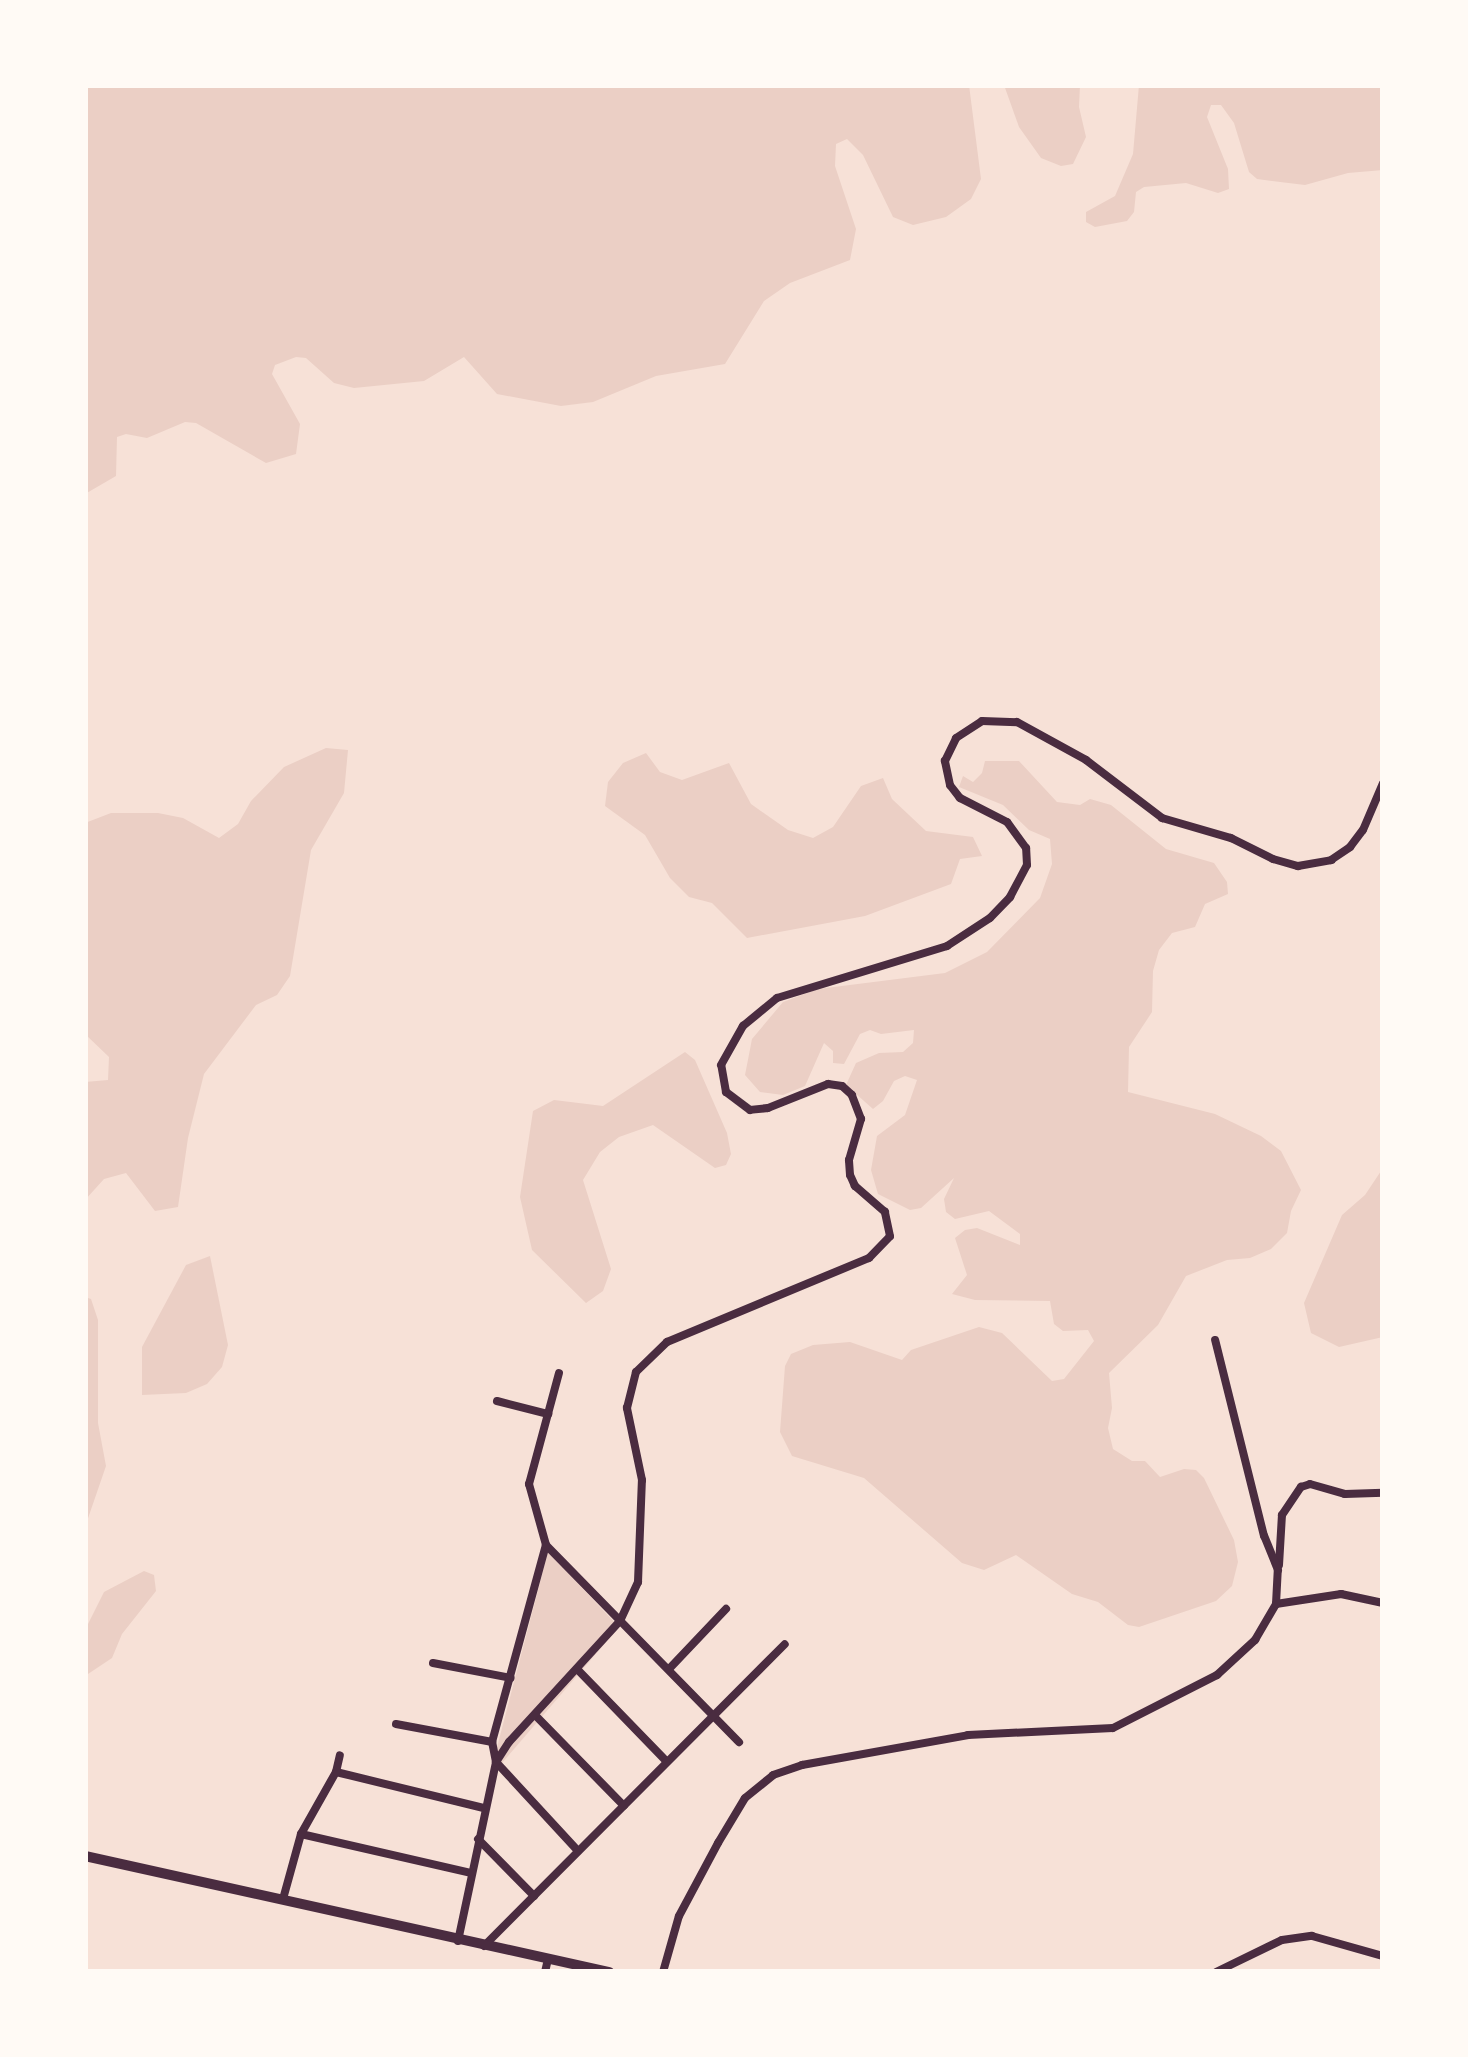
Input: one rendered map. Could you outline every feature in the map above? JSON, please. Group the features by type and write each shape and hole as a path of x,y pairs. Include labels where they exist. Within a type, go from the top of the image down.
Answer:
{"street":[{"path":"458,1942 496,1762 620,1621 640,1573 642,1480 627,1408 629,1390 641,1364 667,1342 869,1258 890,1236 885,1212 855,1186 850,1175 849,1160 861,1119 852,1094 842,1086 828,1084 768,1108 750,1110 726,1092 721,1065 743,1026 777,998 947,946 990,918 1010,898 1027,865 1026,848 1007,822 960,798 950,785 945,761 956,738 982,721 1017,722 1086,760 1162,818 1231,838 1273,859 1298,866 1320,864 1350,847 1363,830 1383,783"},
{"path":"1216,1340 1264,1536 1278,1570"},
{"path":"558,1373 529,1484 546,1545 739,1742"},
{"path":"498,1401 548,1414"},
{"path":"663,1972 679,1916 718,1844 745,1798 773,1774 802,1765 968,1736 1113,1728 1218,1675 1255,1640 1276,1604 1282,1515 1294,1492 1310,1484 1345,1494 1383,1492"},
{"path":"546,1545 492,1742 496,1762 578,1851"},
{"path":"1276,1604 1341,1594 1383,1603"},
{"path":"669,1670 726,1609"},
{"path":"484,1946 785,1644"},
{"path":"432,1663 510,1678"},
{"path":"577,1669 667,1762"},
{"path":"535,1715 624,1806"},
{"path":"396,1724 492,1742"},
{"path":"283,1899 301,1834 336,1772 340,1755"},
{"path":"336,1772 484,1808"},
{"path":"301,1834 471,1874"},
{"path":"478,1839 534,1896"},
{"path":"85,1856 458,1942 609,1972"},
{"path":"1216,1972 1282,1940 1312,1936 1383,1956"},
{"path":"545,1972 548,1959"}],"shaded area":[{"path":"85,85 969,85 981,179 971,199 946,217 913,225 893,217 863,155 847,139 836,144 835,166 856,229 850,260 790,283 764,301 725,364 656,376 593,402 561,406 497,394 464,357 424,381 354,388 334,383 306,358 296,357 275,365 272,374 300,424 296,454 266,463 196,423 185,422 147,438 126,434 117,437 116,476 85,494"},
{"path":"1004,85 1080,85 1079,107 1086,137 1073,164 1061,166 1041,158 1019,127"},
{"path":"1139,85 1383,85 1383,170 1348,173 1305,185 1257,179 1249,172 1234,123 1221,105 1211,105 1207,117 1228,169 1229,189 1218,193 1186,183 1144,187 1136,192 1134,212 1127,221 1095,227 1086,222 1086,212 1115,196 1133,154"},
{"path":"326,748 348,750 344,793 311,850 290,976 277,995 256,1005 204,1074 188,1138 178,1207 155,1211 126,1173 104,1179 85,1200 85,1082 108,1080 109,1057 85,1034 85,823 111,813 158,813 183,818 219,838 238,824 251,801 284,767"},
{"path":"646,753 660,772 682,780 729,763 751,804 788,830 813,838 833,827 861,786 883,778 892,799 926,831 973,837 982,856 960,859 951,884 865,916 747,938 712,903 689,897 670,878 645,835 605,806 608,782 623,763"},
{"path":"985,761 1019,761 1057,802 1080,805 1090,799 1111,805 1166,849 1214,863 1227,882 1228,894 1205,904 1195,927 1172,933 1159,950 1153,971 1152,1012 1129,1047 1128,1092 1215,1114 1261,1136 1281,1151 1301,1190 1291,1211 1287,1233 1271,1249 1186,1276 1158,1325 1109,1373 1112,1408 1108,1428 1113,1449 1132,1461 1145,1461 1160,1477 1184,1469 1196,1470 1204,1478 1234,1540 1238,1562 1232,1586 1216,1601 1139,1627 1128,1625 1098,1602 1072,1594 1016,1555 984,1570 962,1563 864,1478 792,1456 780,1432 785,1366 791,1354 813,1345 850,1342 902,1360 911,1350 979,1327 1002,1333 1052,1381 1064,1379 1094,1341 1088,1330 1063,1331 1054,1324 1050,1301 975,1300 952,1294 967,1275 955,1238 965,1230 977,1228 1020,1245 1020,1234 989,1211 955,1219 946,1212 944,1199 954,1178 921,1208 910,1210 878,1194 871,1170 877,1136 905,1115 917,1080 905,1076 894,1081 883,1101 873,1109 846,1085 856,1063 879,1053 903,1052 913,1043 914,1030 881,1034 870,1030 860,1034 844,1064 833,1063 833,1051 824,1043 805,1086 783,1095 760,1092 745,1075 752,1039 783,1002 818,989 945,973 987,952 1040,898 1052,864 1050,839 1029,830 1003,805 959,787 963,776 973,782 982,773"},
{"path":"685,1052 695,1060 727,1133 731,1154 726,1165 715,1168 653,1125 619,1137 600,1152 583,1180 611,1269 603,1291 586,1303 532,1250 520,1197 533,1111 554,1100 603,1106"},
{"path":"1383,1168 1383,1337 1339,1347 1311,1333 1304,1303 1342,1215 1365,1195"},
{"path":"210,1256 228,1345 222,1367 207,1384 186,1393 142,1395 142,1347 186,1265"},
{"path":"85,1297 91,1299 98,1320 98,1423 106,1466 85,1527"},
{"path":"548,1552 619,1627 496,1770 496,1751"},
{"path":"144,1571 154,1575 156,1591 122,1634 112,1658 85,1676 85,1630 104,1592"}]}
